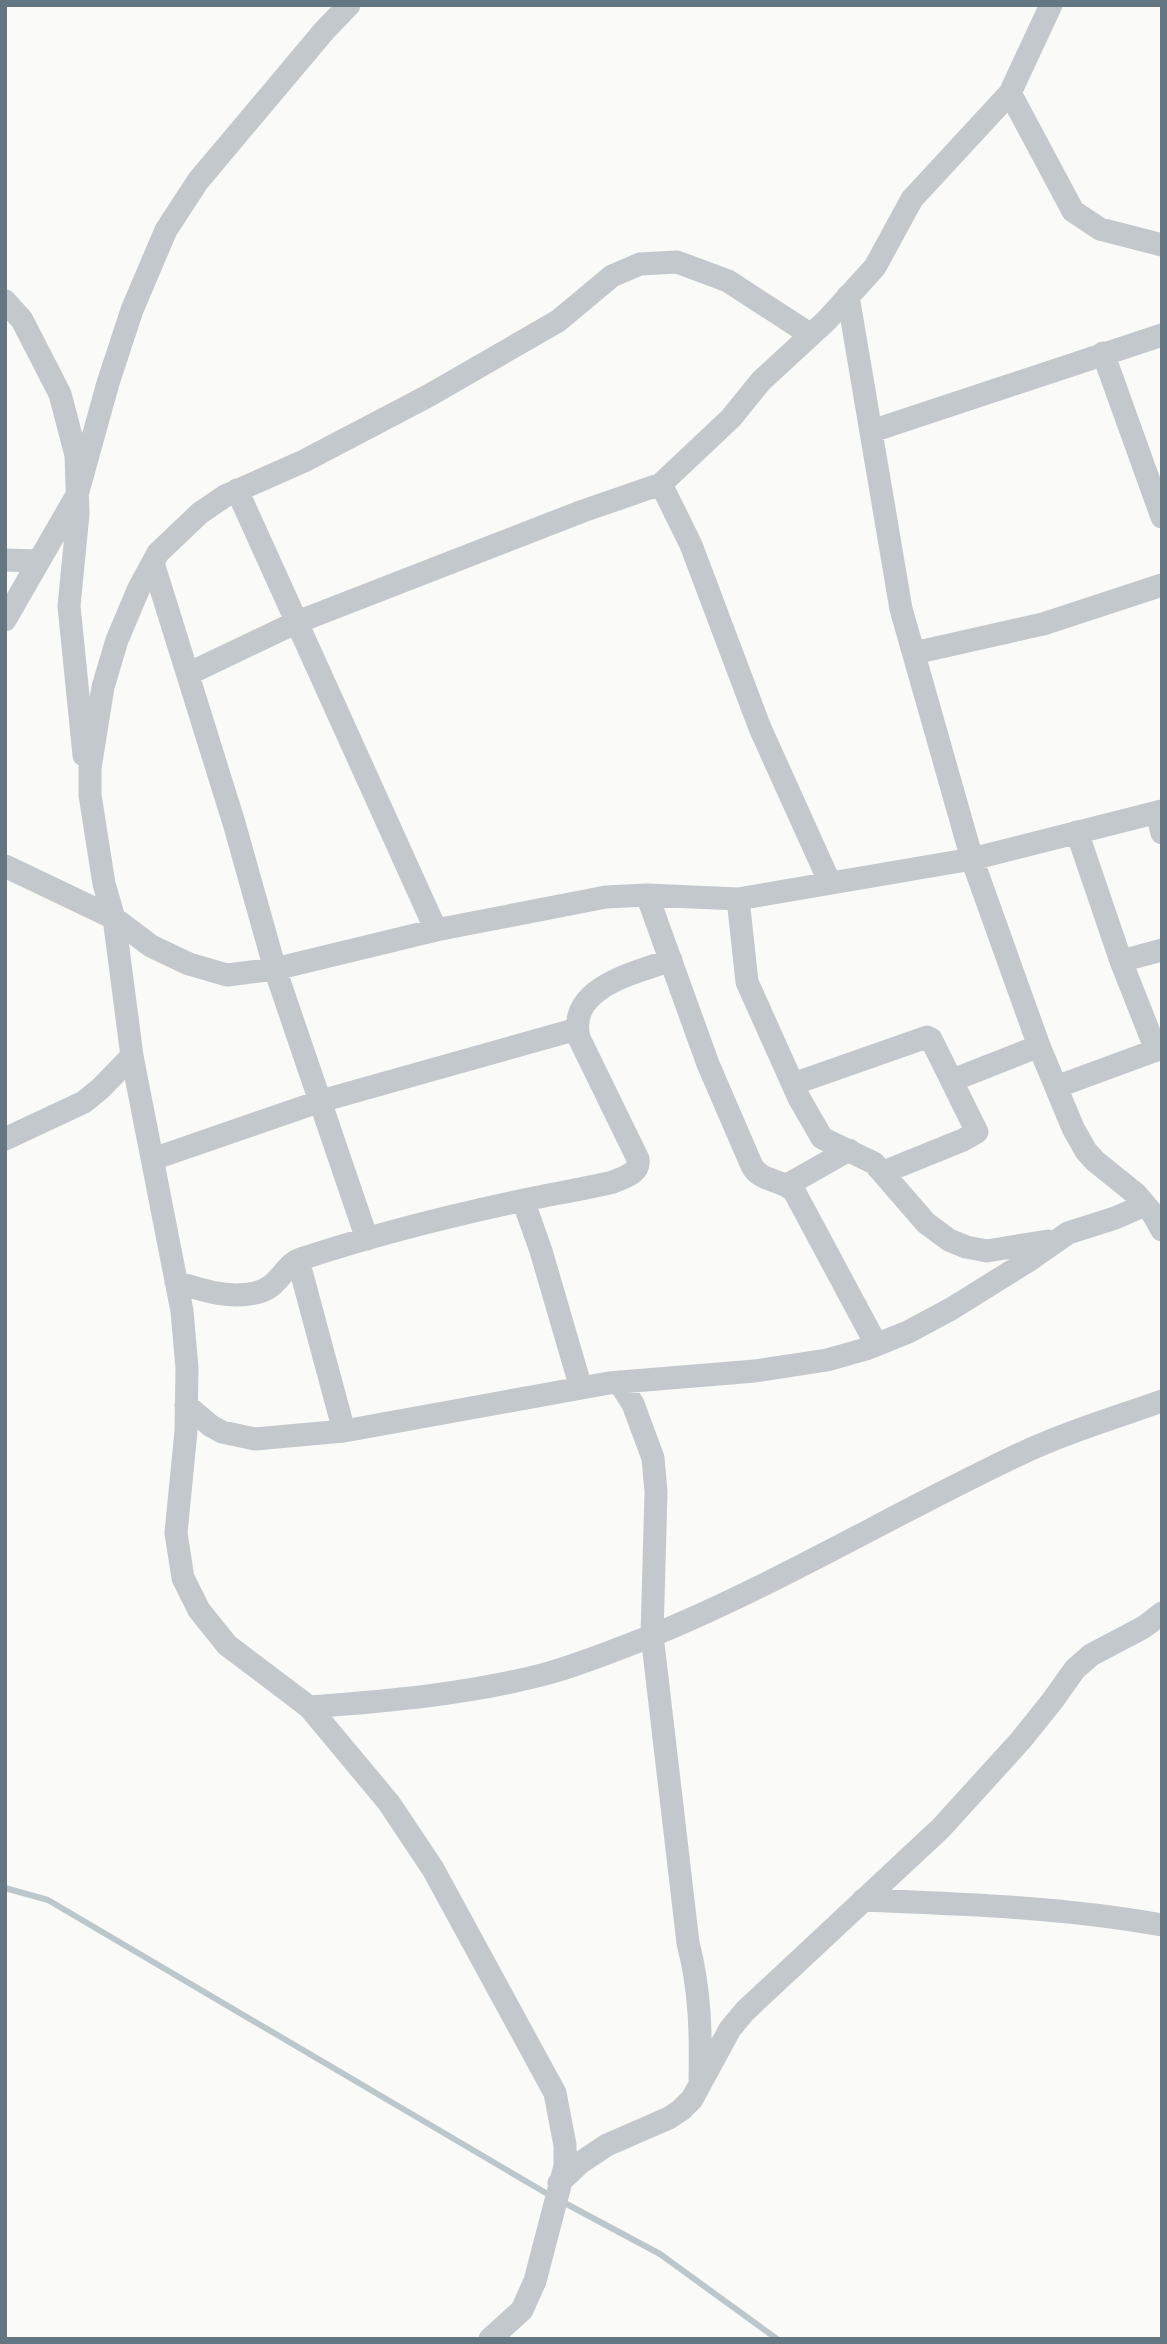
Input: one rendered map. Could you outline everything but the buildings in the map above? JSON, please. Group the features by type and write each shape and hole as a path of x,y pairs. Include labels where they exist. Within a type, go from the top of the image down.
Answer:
{"street":[{"path":"5,620 77,495 108,383 132,310 166,230 198,181 349,5"},
{"path":"188,674 295,623 583,511 662,484 731,418 761,381 811,335 876,267 912,199 1010,93 1044,12"},
{"path":"1010,93 1073,211 1100,229 1162,245"},
{"path":"90,795 90,768 103,687 117,640 139,587 153,562 166,545 200,513 237,490 304,461 428,396 558,321 612,276 640,264 677,262 728,281 811,335"},
{"path":"848,296 901,609 972,859 1039,1046 1073,1128 1086,1151 1145,1205 1162,1230"},
{"path":"5,301 22,320 60,394 76,455 78,514 69,606 77,703 102,872 114,918 132,1056 176,1282 187,1368 176,1533 183,1578 199,1610 227,1644 309,1707 389,1803 433,1869 555,2093 565,2145 565,2166 535,2281 522,2310 490,2339"},
{"path":"872,432 1162,335"},
{"path":"1103,353 1162,517"},
{"path":"662,484 691,545 760,728 830,883"},
{"path":"237,490 436,930"},
{"path":"5,559 39,561"},
{"path":"153,562 234,823 275,969 367,1239"},
{"path":"914,653 1043,624 1162,585"},
{"path":"5,866 114,918 151,946 188,964 227,975 275,969 436,930 606,897 647,895 738,899 972,859 1077,832 1160,819"},
{"path":"1056,1087 1159,1049 1121,961 1077,832"},
{"path":"647,895 708,1064 752,1166 761,1177 787,1185 800,1200 876,1344"},
{"path":"738,899 747,982 793,1084 822,1138 862,1155 884,1172 905,1201 926,1223 950,1240 966,1247 987,1251 1056,1240"},
{"path":"1121,961 1162,950"},
{"path":"176,1282 224,1294 256,1293 268,1289 280,1280 298,1260 367,1239 523,1200 613,1182 638,1168 638,1159 579,1038 577,1029 580,1009 604,985 671,960"},
{"path":"153,1159 321,1101 577,1029"},
{"path":"793,1084 927,1037 931,1039 977,1132 884,1172"},
{"path":"953,1080 1039,1046"},
{"path":"5,1139 84,1102 132,1056"},
{"path":"787,1185 849,1150"},
{"path":"523,1200 581,1388"},
{"path":"186,1405 211,1426 236,1436 255,1439 344,1431 619,1382 755,1371 827,1360 908,1332 951,1309 1068,1233 1145,1205"},
{"path":"298,1260 344,1431"},
{"path":"619,1382 633,1404 653,1458 656,1492 652,1635 688,1943 700,2006 700,2085"},
{"path":"309,1707 391,1701 509,1683 551,1672 706,1612 1021,1453 1162,1401"},
{"path":"559,2183 580,2163 607,2145 669,2118 681,2110 692,2099 730,2029 745,2011 941,1828 1054,1700 1075,1669 1091,1655 1144,1627 1162,1613"},
{"path":"863,1900 1005,1906 1082,1913 1162,1925"}],"waterway":[{"path":"5,1888 48,1900 551,2196"},
{"path":"561,2201 660,2254 777,2339"}]}
